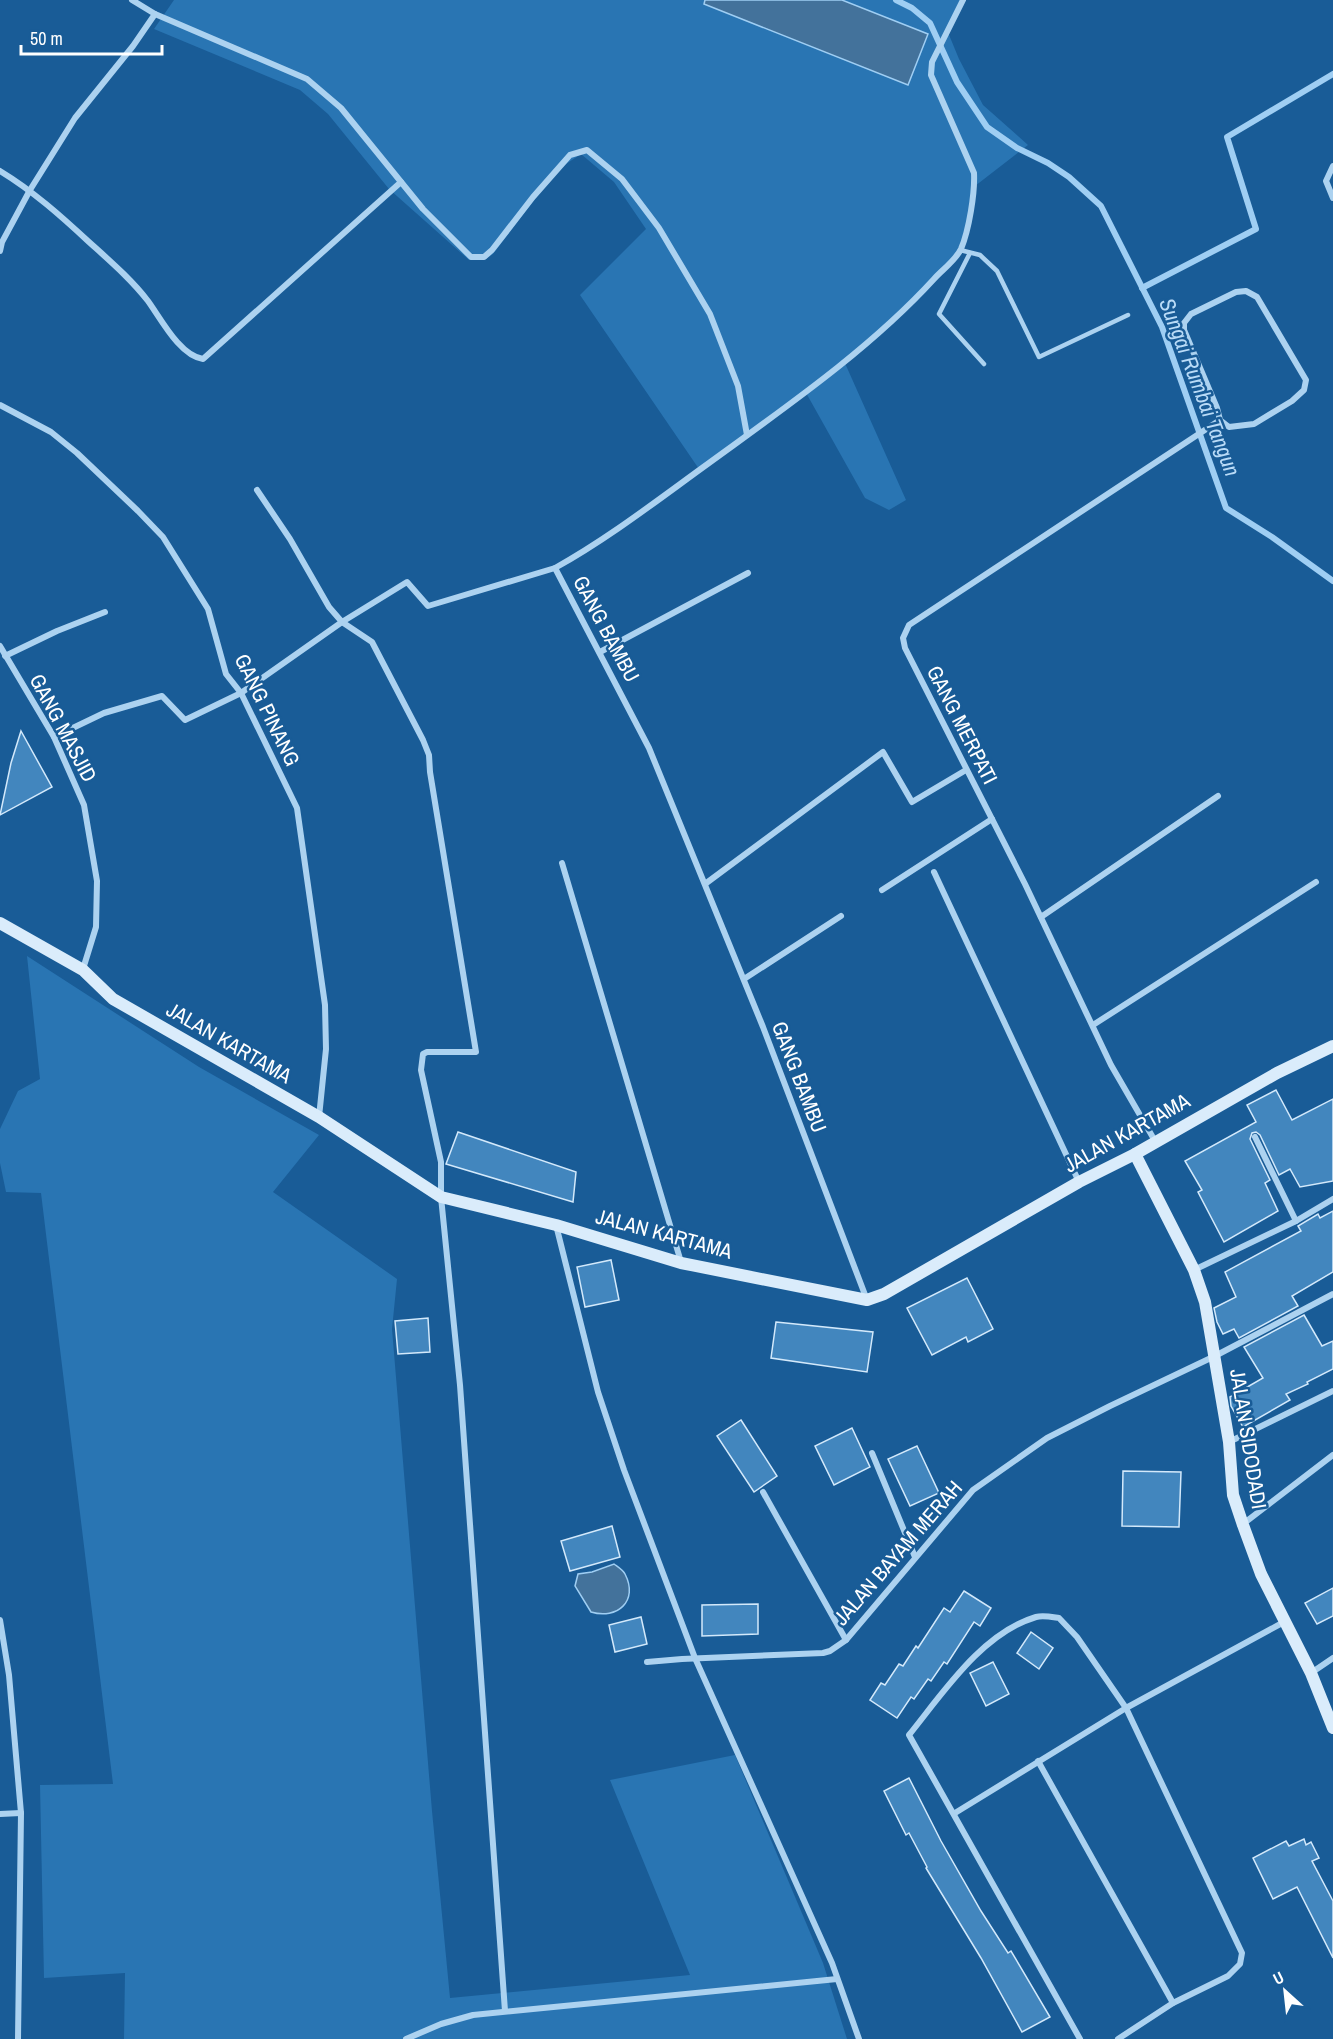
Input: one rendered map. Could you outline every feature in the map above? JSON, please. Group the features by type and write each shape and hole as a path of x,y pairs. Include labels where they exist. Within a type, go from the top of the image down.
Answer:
{"main road":[{"name":"JALAN KARTAMA","path":"0,923 83,970 113,999 319,1118 441,1197 556,1225 681,1263 867,1300 884,1294 1222,1103 1332,1048"},
{"name":"JALAN SIDODADI","path":"1135,1154 1194,1270 1205,1302 1229,1442 1233,1495 1243,1525 1261,1574 1311,1673 1333,1728"}],"street":[{"path":"132,0 155,15 307,79 340,108 423,209 471,257 484,257 492,250 533,197 570,155 586,150 622,179 659,228 710,314 738,386 747,435"},
{"name":"GANG BAMBU","path":"867,1300 744,979 649,748 555,568 583,553 747,435 872,339 915,300 960,250 975,186 974,173 931,75 932,62 963,0"},
{"path":"0,251 2,242 30,189 75,118 155,15"},
{"path":"1333,166 1326,181 1333,198"},
{"path":"0,171 30,189 123,273 146,299 184,350 197,358 204,359 401,182"},
{"path":"1246,291 1257,297 1301,371 1306,380 1304,390 1292,401 1254,424 1229,427 1220,420 1184,330 1184,323 1191,314 1236,292 1246,291"},
{"name":"GANG PINANG","path":"0,405 51,432 77,453 163,537 208,609 226,674 241,693 297,808 325,1005 326,1049 319,1118"},
{"name":"GANG MERPATI","path":"1155,1141 1111,1065 1041,917 904,648 903,638 909,625 1220,420"},
{"path":"257,490 290,538 329,607 342,622 372,642 394,681 429,756 476,1052 427,1052 423,1054 421,1070 441,1162 441,1197 460,1385 505,2011"},
{"path":"54,737 104,713 162,696 185,720 241,693 342,622 407,582 428,606 555,568"},
{"path":"600,652 748,573"},
{"path":"5,656 57,631 105,612"},
{"name":"GANG MASJID","path":"0,646 54,737 84,805 97,881 96,927 83,970"},
{"path":"705,884 883,752 912,802 966,770"},
{"path":"1041,917 1218,796"},
{"path":"882,890 992,819"},
{"path":"562,863 681,1263"},
{"path":"934,872 1079,1182"},
{"path":"1092,1025 1316,882"},
{"path":"744,979 841,916"},
{"path":"1255,1137 1296,1221"},
{"path":"1194,1270 1296,1221 1333,1199"},
{"path":"556,1225 598,1392 624,1470 695,1658 837,1979 859,2039"},
{"name":"JALAN BAYAM MERAH","path":"647,1662 830,1651 846,1640 973,1490 1047,1438 1215,1356 1333,1294"},
{"path":"1229,1442 1333,1390"},
{"path":"872,1453 915,1557"},
{"path":"1243,1525 1333,1455"},
{"path":"763,1492 846,1640"},
{"path":"1080,2039 955,1813 909,1735 957,1675 995,1638 1038,1616 1059,1618 1077,1637 1126,1708 1242,1953 1240,1964 1228,1976 1173,2003 1118,2039"},
{"path":"0,1620 9,1675 21,1813 18,2039"},
{"path":"955,1813 1126,1708 1284,1622"},
{"path":"1311,1673 1333,1658"},
{"path":"1038,1761 1173,2003"},
{"path":"0,1814 21,1813"},
{"path":"406,2039 441,2024 473,2015 837,1979"}],"lane":[{"path":"960,250 980,255 998,272 1039,357 1128,315"},
{"path":"970,252 939,314 984,364"}],"shaded area":[{"path":"174,0 963,0 947,30 959,59 983,105 1028,145 975,186 960,250 915,300 844,361 906,500 889,510 865,498 805,391 699,469 580,295 646,229 614,182 581,154 557,170 493,254 484,260 469,260 389,189 328,114 300,90 154,29"},
{"path":"705,0 842,0 928,34 908,85 704,4"},
{"path":"27,956 199,1067 319,1135 273,1192 397,1279 392,1329 450,1998 690,1975 610,1780 735,1755 823,1963 847,2039 124,2039 125,1973 44,1978 40,1785 113,1784 41,1193 6,1192 0,1163 0,1129 18,1091 40,1079"},
{"path":"614,1564 624,1573 629,1584 627,1600 617,1611 600,1614 591,1612 575,1586 578,1574 592,1572"}],"building":[{"path":"21,731 52,787 0,815 11,763"},
{"path":"1276,1090 1292,1120 1333,1099 1333,1181 1300,1187 1290,1169 1279,1175 1260,1135 1256,1132 1252,1133 1250,1139 1270,1180 1265,1183 1278,1211 1224,1242 1198,1192 1202,1190 1185,1161 1256,1122 1247,1105"},
{"path":"458,1132 576,1172 573,1202 446,1164"},
{"path":"1333,1211 1333,1272 1292,1296 1298,1306 1239,1338 1234,1329 1223,1334 1214,1308 1236,1297 1225,1272 1301,1231 1298,1226 1318,1214 1320,1218"},
{"path":"611,1260 619,1300 585,1307 577,1267"},
{"path":"967,1278 993,1329 968,1342 966,1337 932,1355 907,1308"},
{"path":"1304,1315 1322,1346 1333,1341 1333,1369 1286,1394 1290,1400 1243,1427 1231,1406 1230,1397 1263,1378 1244,1347"},
{"path":"428,1318 430,1352 398,1354 395,1321"},
{"path":"776,1322 873,1332 867,1372 771,1358"},
{"path":"741,1420 777,1476 754,1492 717,1436"},
{"path":"852,1428 870,1467 834,1485 815,1446"},
{"path":"917,1446 939,1493 910,1506 888,1459"},
{"path":"1123,1471 1181,1472 1179,1527 1122,1526"},
{"path":"612,1526 620,1557 570,1571 561,1541"},
{"path":"1333,1588 1333,1616 1317,1624 1305,1603"},
{"path":"964,1591 991,1608 980,1626 974,1622 947,1664 944,1662 931,1681 928,1679 914,1699 911,1697 897,1718 870,1700 881,1683 885,1685 899,1664 903,1666 916,1646 918,1648 944,1608 950,1612"},
{"path":"758,1604 758,1634 702,1636 702,1605"},
{"path":"641,1617 647,1644 615,1652 609,1625"},
{"path":"1031,1632 1053,1648 1039,1669 1017,1653"},
{"path":"993,1662 1009,1694 986,1706 970,1673"},
{"path":"909,1778 941,1841 981,1911 1008,1953 1011,1951 1050,2017 1022,2032 981,1958 926,1868 909,1833 906,1835 884,1791"},
{"path":"1304,1839 1306,1845 1311,1842 1319,1858 1312,1861 1333,1901 1333,1958 1297,1887 1273,1899 1253,1858 1286,1841 1289,1846"}],"waterway":[{"name":"Sungai Rumbai Tangun","path":"896,0 912,8 930,23 957,82 987,127 1017,148 1048,163 1069,177 1101,206 1162,327 1226,508 1272,537 1333,581"},
{"path":"1142,288 1256,229 1227,137 1333,74"}]}
